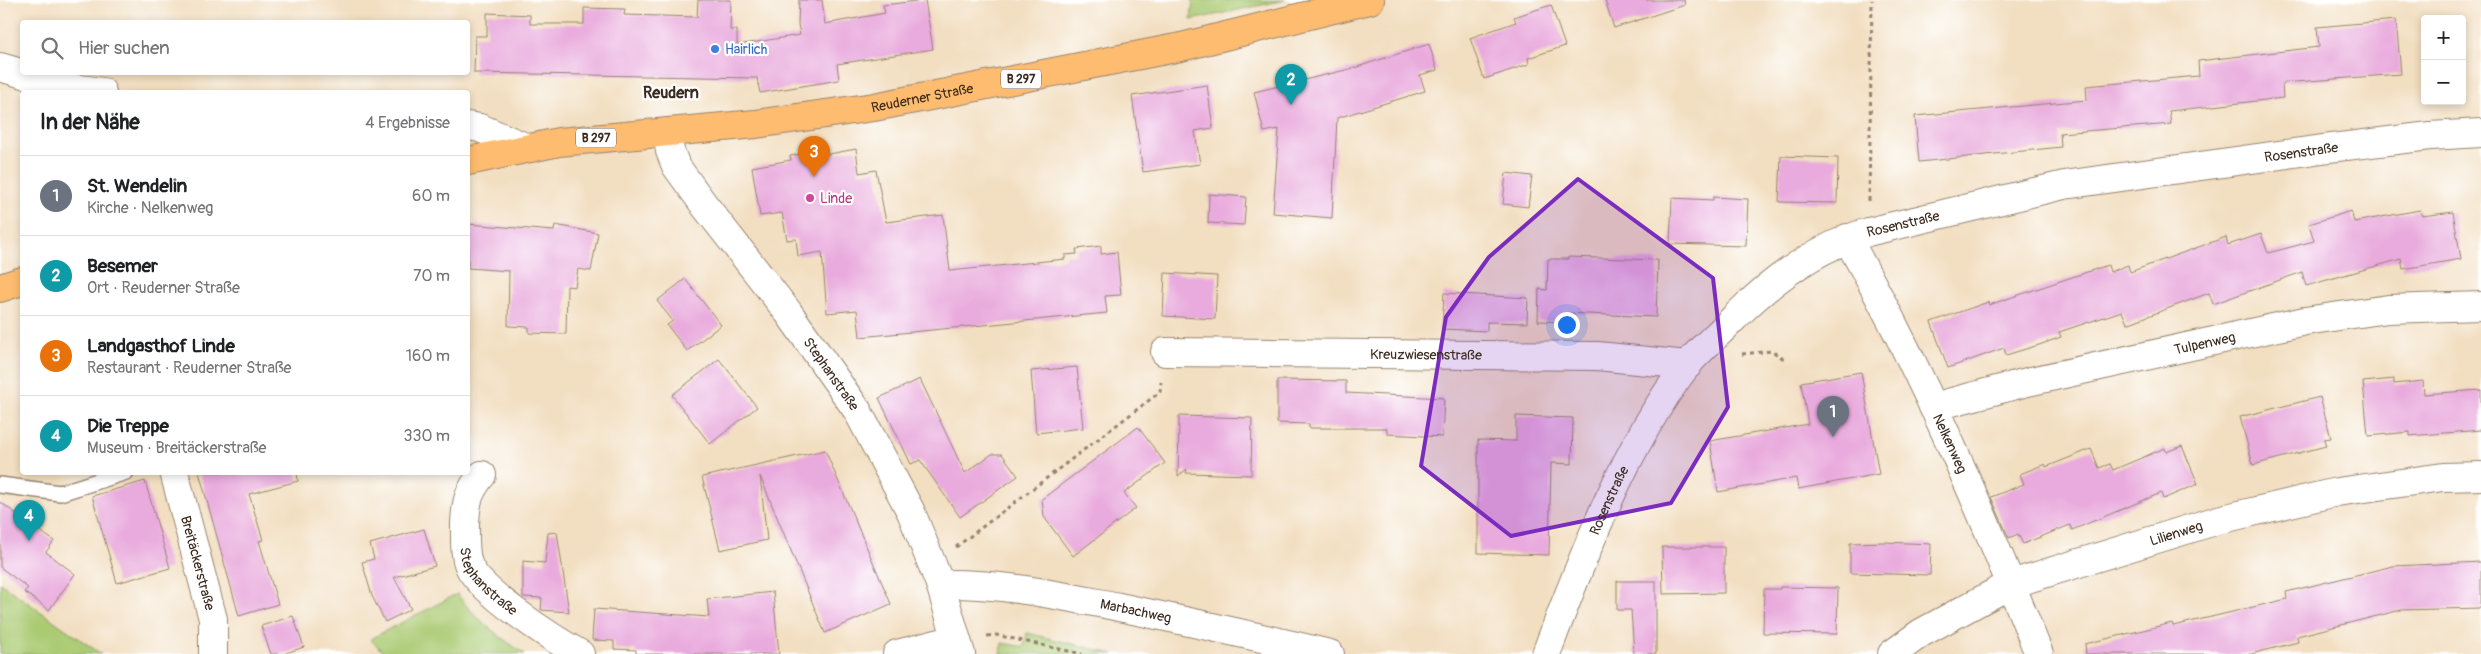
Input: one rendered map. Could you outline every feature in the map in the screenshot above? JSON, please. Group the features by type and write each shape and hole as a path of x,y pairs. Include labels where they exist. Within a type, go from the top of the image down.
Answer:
{"main road":[{"name":"Reuderner Straße","path":"470,160 525,148 756,124 854,109 1021,79 1180,46 1370,0"},
{"path":"0,288 20,282"}],"street":[{"path":"0,67 20,73"},
{"path":"27,75 72,88 87,90"},
{"path":"470,126 480,128 525,148"},
{"name":"Stephanstraße","path":"667,132 676,166 788,312 857,410 911,512 940,584 958,647"},
{"name":"Rosenstraße","path":"1546,654 1572,584 1637,442 1688,364 1758,294 1800,264 1858,235 2064,185 2330,148 2430,136 2481,134"},
{"name":"Nelkenweg","path":"1858,235 1873,284 1933,407 2011,584 2039,654"},
{"name":"Tulpenweg","path":"1933,407 2027,382 2305,321 2388,309 2481,306"},
{"name":"Kreuzwiesenstraße","path":"1165,352 1597,356 1688,364"},
{"name":"Breitäckerstraße","path":"175,475 213,619 213,654"},
{"name":"Stephanstraße","path":"482,475 470,489 466,509 465,534 469,566 478,579 519,614 580,654"},
{"name":"Lilienweg","path":"1892,654 1921,633 2011,584 2218,520 2337,492 2443,477 2481,476"},
{"name":"Marbachweg","path":"940,584 980,583 1018,587 1227,629 1330,654"},
{"path":"897,654 958,647"}],"lane":[{"path":"0,485 60,493 117,475"}],"path":[{"path":"1858,235 1872,0"},
{"path":"1756,352 1772,351 1784,359"},
{"path":"940,584 947,554 1160,392 1165,352"},
{"path":"958,647 996,635 1082,654"}],"highlighted area":[{"path":"1578,179 1713,278 1728,407 1671,503 1511,536 1421,466 1446,317 1489,257"}],"green space":[{"path":"1193,0 1285,0 1191,20"},
{"path":"0,583 101,654 0,654"},
{"path":"457,594 488,627 525,654 385,654 370,639"},
{"path":"1027,633 1114,654 1001,654 1002,643 1024,647"}],"building":[{"path":"698,0 731,0 730,30 737,30 737,45 800,35 798,24 799,0 822,0 825,24 885,13 883,5 925,0 933,49 837,64 839,80 760,93 757,78 474,73 475,36 487,36 487,13 530,15 530,24 584,24 584,8 625,9 624,15 697,17"},
{"path":"1605,0 1684,0 1685,5 1614,28"},
{"path":"1551,5 1565,46 1528,58 1529,64 1484,79 1470,38 1516,22 1514,17"},
{"path":"2396,20 2401,74 2282,83 2283,98 2169,111 2171,124 2060,133 2061,147 1919,162 1915,116 2087,100 2086,86 2199,76 2198,61 2319,47 2317,27"},
{"path":"1429,44 1437,70 1420,75 1425,91 1337,118 1332,218 1273,213 1279,129 1264,132 1254,92 1354,68"},
{"path":"1207,85 1213,128 1195,131 1200,164 1143,172 1132,96"},
{"path":"856,149 859,173 876,170 886,222 943,215 950,271 1065,259 1065,255 1077,254 1076,249 1101,246 1101,254 1117,252 1121,295 1105,296 1107,313 860,337 857,310 827,313 822,252 798,256 796,239 787,240 782,213 760,216 752,167 791,160 790,156 818,151 818,156"},
{"path":"1781,156 1838,158 1837,203 1779,202"},
{"path":"1506,173 1532,176 1528,207 1503,204"},
{"path":"1209,194 1246,197 1244,225 1208,223"},
{"path":"1713,197 1748,199 1746,246 1670,244 1672,198 1713,200"},
{"path":"2420,210 2422,216 2453,212 2461,259 2403,269 2401,259 2306,286 2302,272 2213,304 2209,293 2127,324 2122,311 2059,332 2061,337 2039,345 2006,355 2004,348 1948,368 1931,322 1988,302 1989,305 2108,265 2110,272 2128,265 2130,272 2226,237 2228,245 2261,234 2268,253 2314,241 2309,224 2351,211 2354,222"},
{"path":"470,224 554,231 555,225 598,233 591,271 578,269 575,287 567,286 566,334 529,333 529,327 508,326 509,271 470,268"},
{"path":"1568,257 1658,260 1656,317 1566,313 1565,322 1538,321 1539,289 1547,290 1548,259 1568,259"},
{"path":"1165,273 1217,276 1215,319 1163,316"},
{"path":"685,279 721,325 687,351 667,325 673,321 657,301"},
{"path":"1444,293 1528,298 1527,323 1487,322 1487,331 1442,329"},
{"path":"719,359 757,407 710,444 672,395"},
{"path":"1077,367 1083,428 1036,433 1031,371"},
{"path":"1861,372 1879,474 1798,489 1796,478 1718,492 1710,441 1808,424 1801,382"},
{"path":"920,379 965,473 992,454 1002,454 1018,476 960,517 920,460 911,464 879,398"},
{"path":"2394,379 2394,384 2423,381 2424,394 2481,390 2481,430 2410,436 2410,432 2368,436 2363,382"},
{"path":"1277,380 1346,381 1346,393 1444,398 1442,437 1387,434 1387,428 1309,428 1309,424 1277,423"},
{"path":"2320,397 2331,438 2324,439 2326,446 2253,465 2240,417"},
{"path":"1179,416 1252,418 1251,475 1186,473 1187,469 1178,476"},
{"path":"1516,416 1573,418 1572,464 1551,463 1549,555 1478,553 1478,440 1516,441"},
{"path":"1138,427 1165,463 1124,493 1136,508 1073,556 1044,517 1042,499"},
{"path":"2182,446 2198,484 2163,499 2161,493 2072,530 2070,525 2023,544 2018,534 2009,538 1991,497 2024,484 2020,474 2045,464 2046,467 2091,449 2099,468 2110,464 2113,470 2165,448 2166,452"},
{"path":"825,450 891,604 825,633 760,476 767,540 720,550 702,477"},
{"path":"200,475 297,475 298,481 249,494 263,540 259,541 278,604 239,616"},
{"path":"145,481 170,568 117,583 92,496"},
{"path":"0,502 54,541 46,552 75,574 49,610 24,592 28,588 0,567"},
{"path":"424,529 435,566 394,577 411,609 385,622 372,596 362,562 374,559 370,544"},
{"path":"557,532 569,612 541,610 542,598 523,597 523,561 545,563 548,533"},
{"path":"1850,543 1931,544 1930,575 1850,573"},
{"path":"1662,547 1724,547 1724,593 1663,594"},
{"path":"2481,562 2481,608 2401,610 2297,636 2298,642 2251,654 2086,654 2085,644 2172,623 2173,626 2287,599 2286,592 2393,566"},
{"path":"1617,581 1656,581 1656,654 1634,654 1631,610 1617,610"},
{"path":"1780,587 1838,588 1837,634 1763,633 1764,589 1780,589"},
{"path":"773,592 779,654 636,654 636,650 614,649 614,641 592,640 594,609 709,617 707,599"},
{"path":"293,616 304,647 283,654 271,654 261,626"}],"place":[{"name":"Hairlich","path":"715,49"},
{"name":"Besemer","path":"1291,105"},
{"name":"Landgasthof Linde","path":"814,177"},
{"name":"Linde","path":"810,198"},
{"name":"St. Wendelin","path":"1833,437"},
{"name":"Die Treppe","path":"29,541"}],"district":[{"name":"Reudern","path":"671,92"}]}
